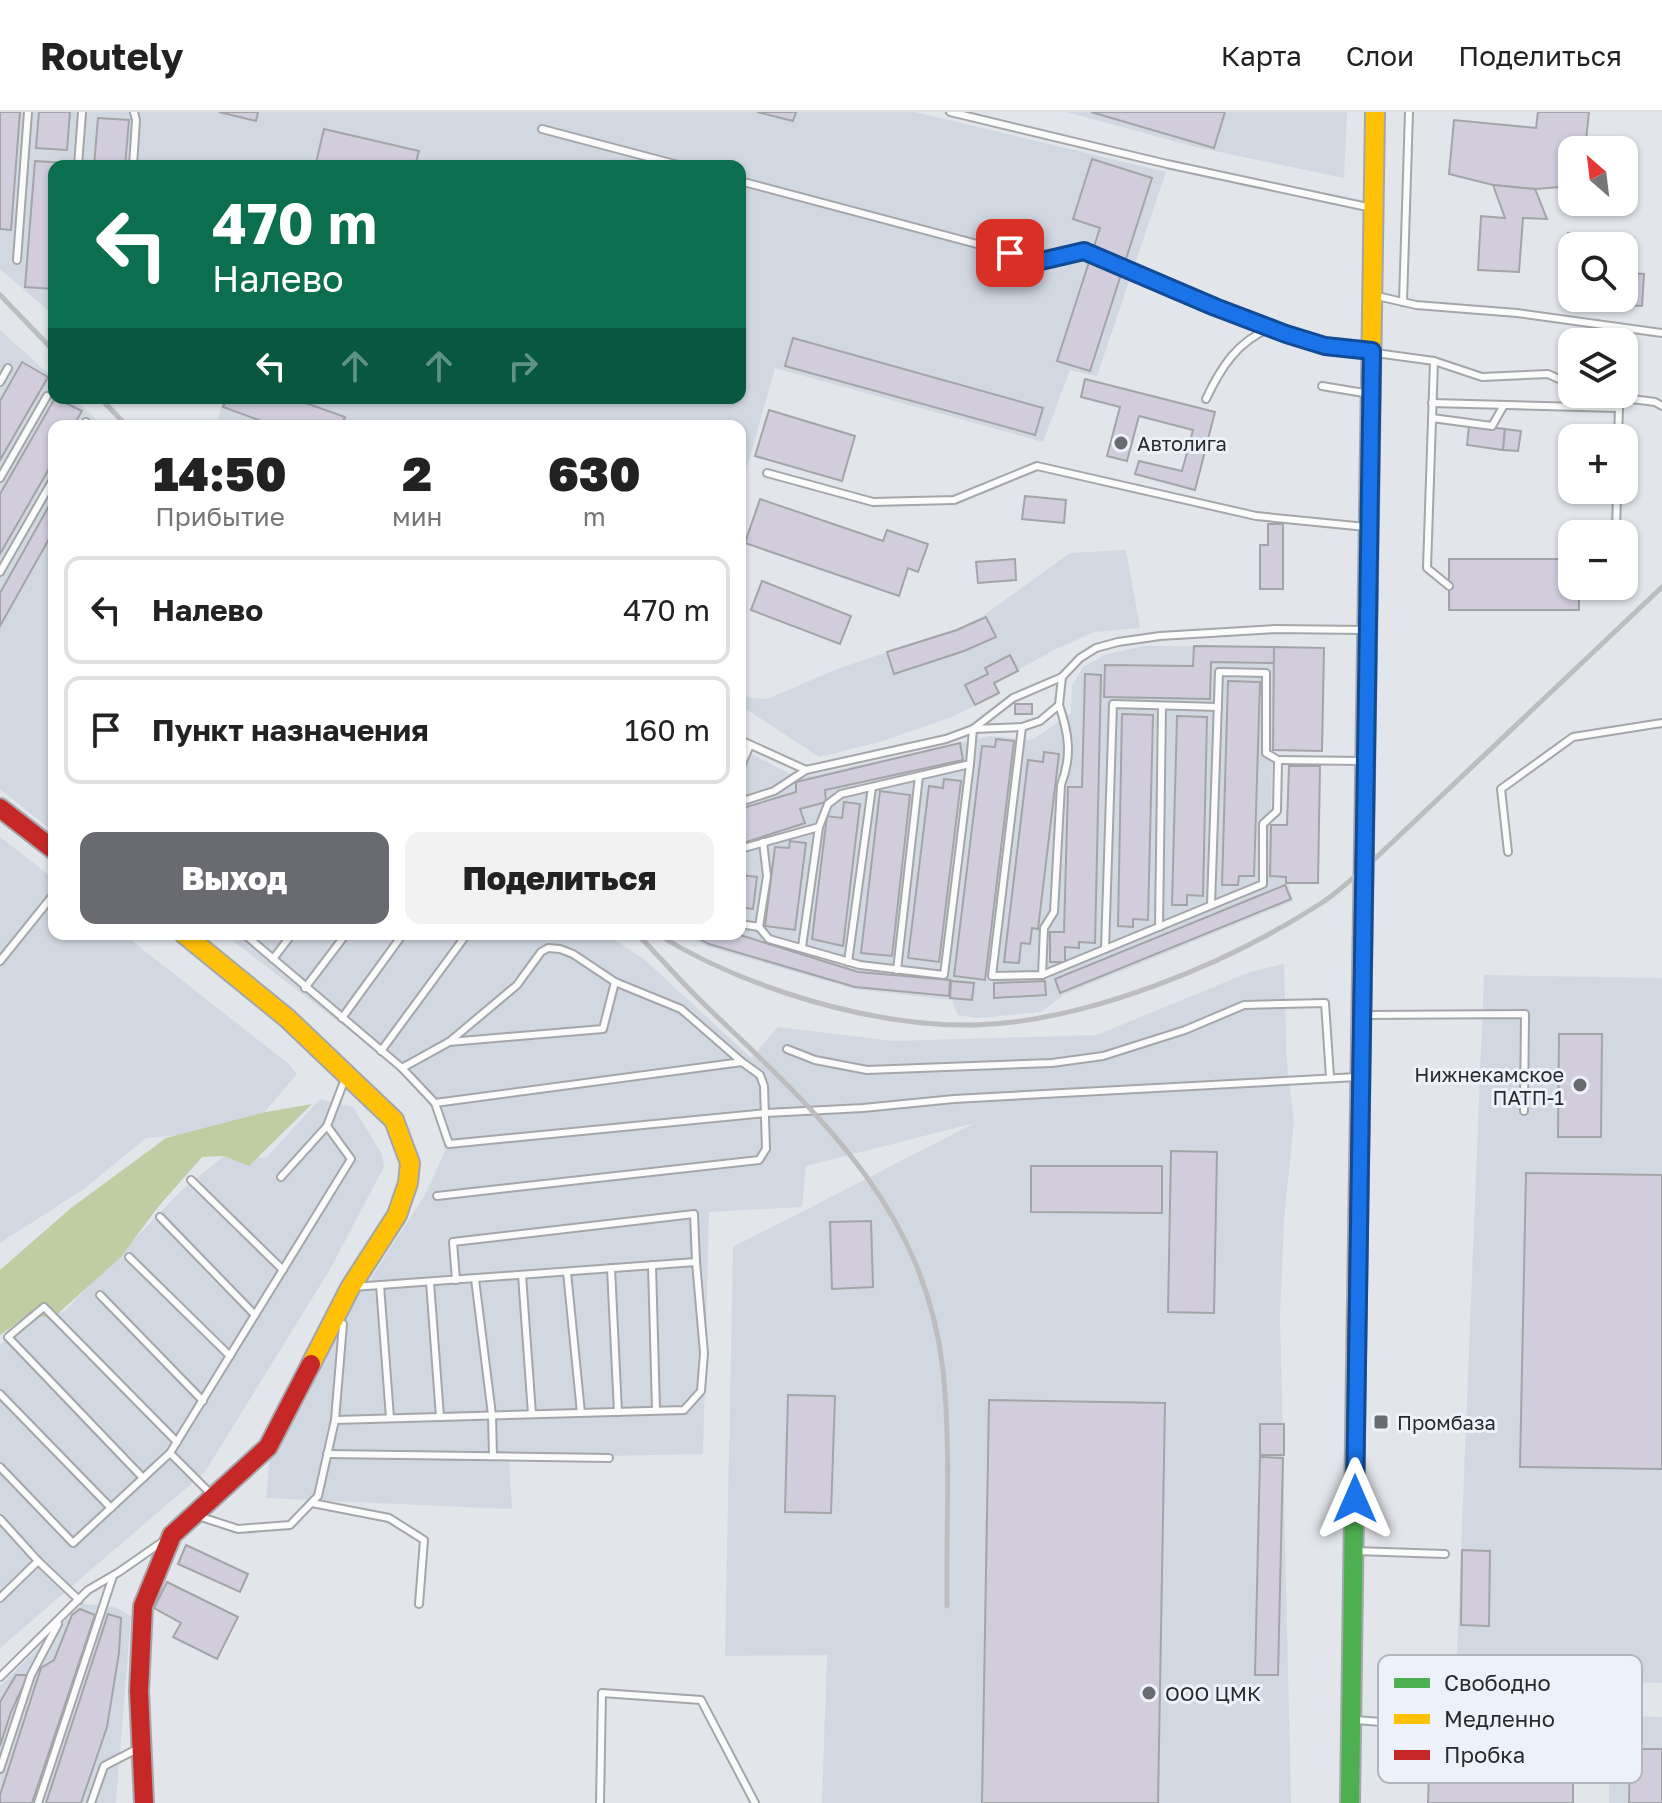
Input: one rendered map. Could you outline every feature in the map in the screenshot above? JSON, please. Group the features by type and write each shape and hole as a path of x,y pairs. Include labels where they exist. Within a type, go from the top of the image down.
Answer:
{"street":[{"path":"1350,1803 1375,112"},
{"path":"0,808 48,845"},
{"path":"144,1803 139,1691 143,1606 172,1535 268,1447 350,1288 397,1215 408,1183 410,1163 394,1120 287,1018 192,940"}],"lane":[{"path":"17,260 28,112"},
{"path":"78,160 82,112"},
{"path":"133,160 134,112"},
{"path":"950,112 1167,164 1375,208"},
{"path":"1403,302 1409,112"},
{"path":"542,129 659,160"},
{"path":"746,183 1041,261 1084,251 1215,307 1325,346 1434,361 1482,377 1548,374 1558,379"},
{"path":"1373,295 1403,302 1517,313 1662,333"},
{"path":"1206,399 1220,369 1252,336 1270,328"},
{"path":"1434,361 1427,568 1449,586"},
{"path":"0,382 8,368"},
{"path":"1322,386 1372,394"},
{"path":"0,478 47,396"},
{"path":"1638,402 1662,406"},
{"path":"1432,403 1619,408 1618,424"},
{"path":"1432,418 1492,426 1504,405"},
{"path":"767,473 873,502 900,502 954,500 1037,466 1256,516 1369,527"},
{"path":"0,572 48,488"},
{"path":"746,800 774,791 806,770 946,739 973,729 1013,698 1062,677 1080,658 1096,648 1160,636 1275,629 1368,630"},
{"path":"1211,905 1219,672 1266,673 1266,753 1278,760 1365,761"},
{"path":"1042,975 1044,928 1054,912 1061,785 1068,766 1069,734 1059,705 1062,677"},
{"path":"1105,949 1113,704 1218,707"},
{"path":"973,729 1022,727 1040,721 1059,705"},
{"path":"1159,927 1162,706"},
{"path":"1508,852 1501,789 1573,737 1662,723"},
{"path":"1022,727 992,976 1042,975 1263,884 1263,824 1277,811 1278,760"},
{"path":"746,925 759,927 769,939 848,962 944,975 973,729"},
{"path":"746,743 806,770"},
{"path":"746,754 750,745"},
{"path":"802,947 819,827 828,804 841,794 970,764"},
{"path":"897,970 919,776"},
{"path":"848,962 872,787"},
{"path":"746,847 819,827"},
{"path":"759,927 767,876 763,842"},
{"path":"0,961 48,901"},
{"path":"251,940 402,1068 435,1103 449,1144 766,1113 954,1099 1361,1077"},
{"path":"273,959 287,940"},
{"path":"305,988 341,940"},
{"path":"342,1018 399,940"},
{"path":"381,1051 463,940"},
{"path":"402,1068 449,1042 517,985 541,952 548,948 573,954 615,982 681,1009 760,1075 766,1113 766,1149 759,1160 437,1196"},
{"path":"449,1042 603,1029 615,982"},
{"path":"787,1049 815,1060 867,1070 1052,1063 1103,1056 1185,1030 1244,1005 1325,1003 1330,1077"},
{"path":"1361,1015 1525,1014 1524,1111"},
{"path":"435,1103 742,1062"},
{"path":"281,1177 327,1126 347,1073"},
{"path":"0,1467 73,1543 170,1453 351,1159 327,1126"},
{"path":"191,1180 283,1270"},
{"path":"335,1420 684,1410 701,1391 704,1353 694,1214 453,1242 456,1280"},
{"path":"160,1217 255,1315"},
{"path":"129,1257 230,1356"},
{"path":"350,1288 696,1262"},
{"path":"652,1265 656,1410"},
{"path":"611,1268 618,1412"},
{"path":"567,1272 581,1413"},
{"path":"522,1275 532,1414"},
{"path":"475,1279 492,1415 493,1456"},
{"path":"430,1282 440,1417"},
{"path":"380,1285 390,1418"},
{"path":"100,1295 203,1401"},
{"path":"143,1478 8,1337 44,1307 177,1442"},
{"path":"194,1514 238,1529 290,1525 318,1496 335,1420 343,1324"},
{"path":"0,1394 111,1508"},
{"path":"170,1453 214,1497"},
{"path":"327,1454 609,1458"},
{"path":"312,1503 389,1518 424,1540 419,1604"},
{"path":"0,1519 79,1600"},
{"path":"0,1677 88,1590 172,1535"},
{"path":"1355,1551 1445,1554"},
{"path":"0,1598 38,1561"},
{"path":"38,1803 113,1576"},
{"path":"0,1582 8,1590"},
{"path":"0,1769 31,1675 60,1620"},
{"path":"600,1803 602,1693 701,1700 755,1803"},
{"path":"1352,1720 1378,1722"},
{"path":"91,1803 104,1766 142,1747"}],"shaded area":[{"path":"0,112 915,112 1166,172 1097,376 1070,370 1043,442 775,368 746,468 746,420 217,420 223,404 746,404 746,160 48,160 48,311 0,269"},
{"path":"1066,112 1347,112 1344,178 1196,147"},
{"path":"0,330 48,374 48,404 80,404 97,420 48,420 48,827 0,789"},
{"path":"1126,550 1140,628 1094,632 994,683 999,693 952,717 880,742 819,757 746,709 746,697 767,699 840,668 956,629 981,617 1070,553"},
{"path":"1145,646 1274,647 1270,876 1286,877 1293,901 1063,995 1041,1012 977,1018 958,1015 952,1000 854,989 708,947 695,940 746,940 746,751 798,778 991,736 1032,740 1071,713 1072,685 1083,667 1107,654"},
{"path":"0,837 48,874 48,940 131,940 290,1065 297,1074 250,1129 146,1138 84,1189 0,1243"},
{"path":"232,940 615,940 645,960 751,1058 778,1027 894,1041 1097,1035 1250,972 1284,964 1287,1065 1294,1121 1284,1220 1280,1316 1291,1803 822,1803 827,1655 725,1656 733,1247 975,1123 806,1166 802,1207 709,1212 703,1454 509,1458 512,1509 266,1498 270,1456 348,1307 368,1283 425,1195 445,1151 439,1099"},
{"path":"1484,975 1662,978 1662,1683 1642,1682 1642,1655 1457,1655"},
{"path":"320,1099 353,1107 382,1154 384,1167 329,1271 205,1472 0,1648 0,1345 32,1316 64,1312 183,1189 224,1156 266,1158"},
{"path":"82,1604 115,1607 131,1616 116,1803 0,1803 0,1686"},
{"path":"1642,1717 1662,1717 1662,1803 1609,1803 1609,1783 1642,1783"}],"green space":[{"path":"312,1104 249,1166 224,1156 202,1157 158,1207 120,1258 53,1318 29,1315 0,1335 0,1270 71,1208 166,1138 266,1112"}],"building":[{"path":"0,112 20,112 11,230 0,229"},
{"path":"39,112 70,112 67,150 36,148"},
{"path":"219,112 258,112 256,121"},
{"path":"757,112 796,112 793,121"},
{"path":"1091,112 1225,112 1214,148"},
{"path":"1538,112 1589,112 1586,136 1558,136 1558,187 1535,189 1493,185 1449,174 1454,120 1536,128"},
{"path":"98,118 129,120 126,160 94,160"},
{"path":"324,129 419,151 417,160 317,160"},
{"path":"1092,159 1152,178 1090,371 1057,361 1100,228 1073,219"},
{"path":"35,161 48,162 48,289 25,287"},
{"path":"1493,185 1535,189 1547,219 1523,218 1519,272 1478,270 1481,216 1505,218"},
{"path":"1638,274 1644,274 1642,306 1638,306"},
{"path":"793,338 1043,408 1035,435 785,366"},
{"path":"22,362 48,377 0,460 0,401"},
{"name":"Автолига","path":"1085,379 1215,412 1195,490 1135,474 1139,461 1182,471 1193,430 1139,416 1127,461 1107,456 1120,407 1081,397"},
{"path":"52,404 67,404 82,411 77,420 48,420 48,470 0,554 0,494"},
{"path":"224,404 309,404 345,417 344,420 259,420 223,407"},
{"path":"769,410 855,436 842,481 755,456"},
{"path":"1469,425 1505,429 1503,450 1467,445"},
{"path":"1505,429 1521,431 1518,451 1503,450"},
{"path":"1025,496 1066,500 1064,523 1022,519"},
{"path":"760,499 883,541 887,530 928,544 918,572 908,568 899,596 746,543"},
{"path":"48,508 48,541 0,626 0,593"},
{"path":"1268,524 1283,524 1283,589 1260,589 1260,545 1268,545"},
{"path":"1015,559 1016,580 978,583 976,562"},
{"path":"1449,559 1558,559 1558,600 1579,600 1579,610 1449,610"},
{"path":"762,581 851,616 840,644 751,610"},
{"path":"986,617 996,637 894,674 887,652 957,630"},
{"path":"1194,646 1274,647 1274,663 1211,662 1210,699 1104,697 1105,665 1193,666"},
{"path":"1274,647 1324,648 1322,751 1273,750"},
{"path":"1010,655 1018,671 994,683 999,693 975,705 965,685 988,674 985,668"},
{"path":"1085,674 1101,675 1095,943 1079,942 1079,948 1065,947 1065,962 1050,962 1050,932 1064,932 1068,787 1082,787"},
{"path":"1228,681 1260,682 1254,876 1239,876 1238,885 1222,885"},
{"path":"1015,704 1032,704 1032,714 1015,714"},
{"path":"1122,714 1153,715 1148,920 1133,919 1133,927 1118,926"},
{"path":"1177,716 1207,717 1203,896 1187,895 1187,905 1172,905"},
{"path":"996,739 1014,741 985,980 954,976 982,746 995,747"},
{"path":"960,743 963,760 825,790 826,802 800,809 805,823 746,842 746,807 796,792 796,782"},
{"path":"1044,752 1059,754 1038,929 1032,928 1030,944 1021,943 1019,963 1004,962 1028,760 1043,762"},
{"path":"1289,766 1320,766 1318,883 1286,883 1286,877 1270,876 1271,825 1287,825"},
{"path":"944,779 961,781 939,962 908,958 929,786 943,788"},
{"path":"880,791 910,795 892,956 861,953"},
{"path":"844,802 860,804 843,946 812,939 827,816 842,818"},
{"path":"790,841 806,843 795,930 765,926 775,847 789,848"},
{"path":"746,876 757,877 753,909 746,908"},
{"path":"1285,885 1291,899 1060,993 1055,979"},
{"path":"746,937 858,972 950,980 949,996 855,987 702,940 746,940"},
{"path":"951,981 974,983 972,1000 950,998"},
{"path":"1045,981 1046,995 994,998 994,983"},
{"name":"Нижнекамское ПАТП-1","path":"1559,1034 1602,1034 1601,1137 1558,1137"},
{"path":"1171,1151 1217,1152 1214,1313 1168,1312"},
{"path":"1031,1166 1162,1166 1162,1213 1031,1212"},
{"path":"1526,1173 1662,1175 1662,1469 1520,1467"},
{"path":"871,1221 873,1287 832,1289 830,1222"},
{"path":"788,1395 835,1396 831,1513 785,1512"},
{"path":"989,1400 1165,1403 1158,1803 982,1803"},
{"path":"1260,1424 1284,1424 1284,1455 1260,1455"},
{"path":"1260,1457 1283,1458 1278,1675 1255,1675"},
{"path":"186,1545 248,1574 240,1592 178,1564"},
{"path":"1462,1550 1490,1551 1489,1626 1461,1625"},
{"path":"167,1582 238,1617 217,1659 173,1637 181,1623 154,1608"},
{"path":"80,1609 95,1615 32,1803 0,1803 41,1668 54,1660 72,1615"},
{"path":"108,1614 121,1618 119,1653 107,1727 81,1803 46,1803"},
{"path":"16,1675 28,1675 0,1746 0,1702"},
{"path":"1642,1749 1662,1749 1662,1803 1629,1803 1629,1783 1642,1783"},
{"path":"1429,1783 1573,1783 1573,1803 1428,1803"}],"railway":[{"path":"0,295 48,345"},
{"path":"106,404 121,420"},
{"path":"668,940 729,971 810,1000 852,1011 935,1024 974,1025 1017,1021 1063,1013 1154,986 1243,948 1337,892 1662,587"},
{"path":"643,940 824,1124 889,1210 913,1258 932,1311 943,1370 948,1458 947,1606"}],"traffic: fast":[{"path":"1350,1803 1356,1365"}],"traffic: slow":[{"path":"1364,846 1375,112"},
{"path":"191,940 287,1018 394,1120 410,1163 408,1183 397,1215 350,1288 311,1364"}],"traffic: jam":[{"path":"0,808 48,845"},
{"path":"1356,1365 1364,846"},
{"path":"144,1803 139,1691 143,1606 172,1535 268,1447 311,1364"}],"place":[{"name":"Автолига","path":"1121,443"},
{"name":"Нижнекамское ПАТП-1","path":"1580,1085"},
{"name":"Промбаза","path":"1381,1422"},
{"name":"ООО ЦМК","path":"1149,1693"}],"route":[{"path":"1010,253 1041,261 1084,251 1286,334 1325,346 1372,351 1355,1499"}]}
